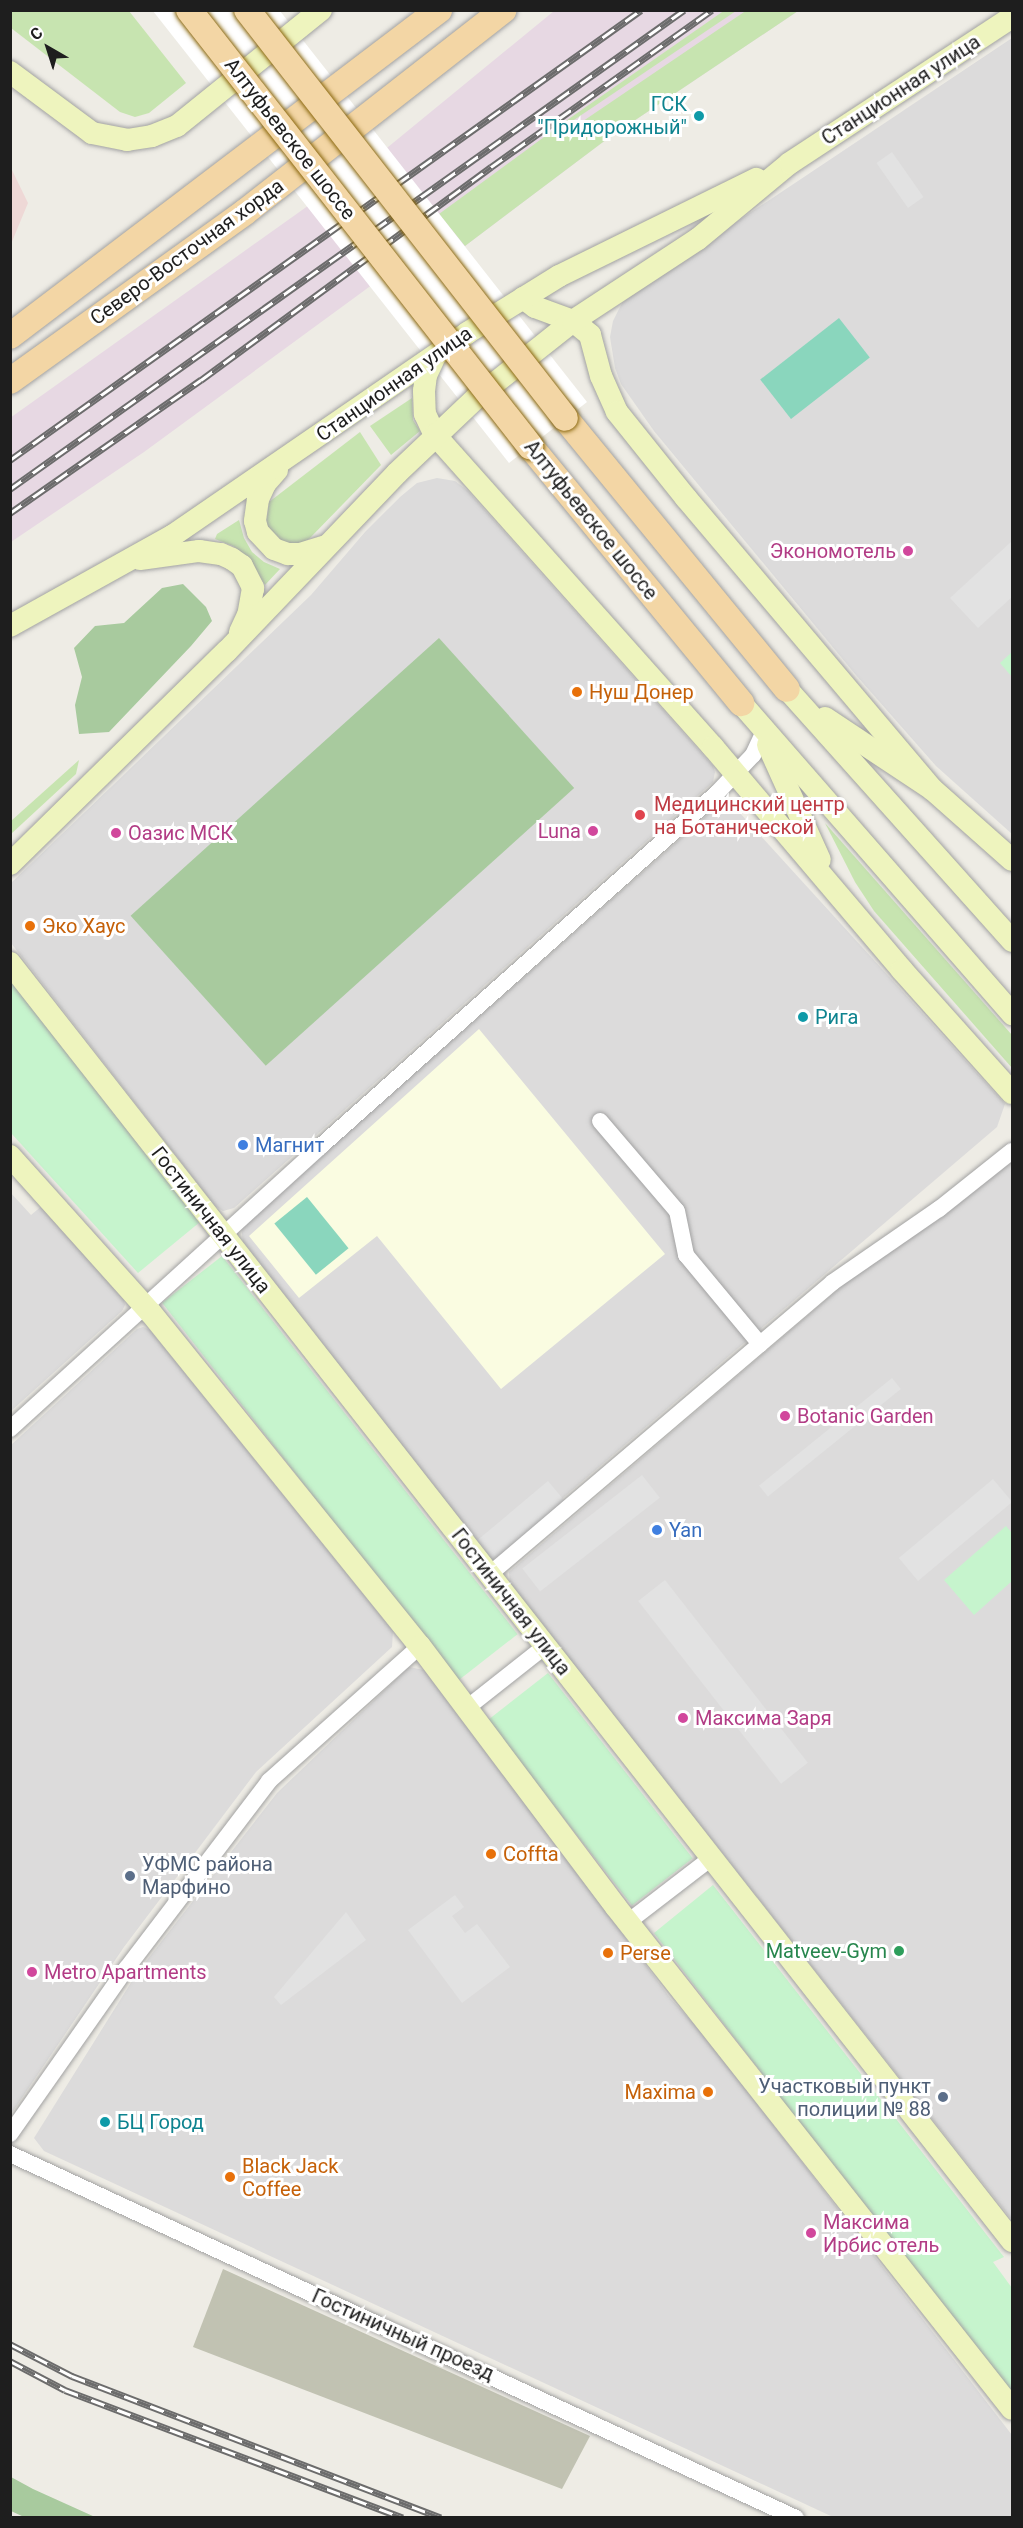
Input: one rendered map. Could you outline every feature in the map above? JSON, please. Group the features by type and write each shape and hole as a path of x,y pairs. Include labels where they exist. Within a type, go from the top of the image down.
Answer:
{"main road":[{"name":"Алтуфьевское шоссе","path":"189,10 530,446 741,703 1012,1014"},
{"path":"248,10 565,418 787,689 1012,940"},
{"path":"10,72 92,133 127,140 152,136 177,126 321,10"},
{"name":"Северо-Восточная хорда","path":"10,336 439,10"},
{"name":"Северо-Восточная хорда","path":"10,381 245,212 504,10"},
{"name":"Станционная улица","path":"227,651 435,435 476,398 573,321 698,239 790,163 1012,17"},
{"name":"Станционная улица","path":"10,626 130,561 524,298 587,261 790,163"},
{"path":"524,298 535,307 573,321 590,335 601,376 617,412 686,498 932,789"},
{"path":"435,356 426,375 424,391 425,414 435,435 735,774 1012,1093"},
{"path":"290,456 266,484 258,499 255,521 258,532 274,549 288,554 300,554 328,546"},
{"path":"10,864 84,794 227,651 240,632 252,600 253,588 242,566 221,554 199,550 130,561"},
{"path":"845,684 872,749 919,834"},
{"path":"787,689 932,789 1012,860"},
{"path":"741,703 762,735 822,865 845,903"},
{"name":"Гостиничная улица","path":"10,963 1012,2241"},
{"path":"10,1156 146,1306 420,1646 628,1922 1012,2409"}],"street":[{"path":"10,1429 716,794 753,755 762,735"},
{"path":"600,1121 677,1211 686,1255 760,1344"},
{"path":"490,1574 833,1282 939,1209 1012,1151"},
{"path":"10,2134 126,1969 269,1781 420,1646"},
{"path":"468,1707 544,1647"},
{"path":"628,1922 711,1858"},
{"name":"Гостиничный проезд","path":"10,2154 796,2517"}],"shaded area":[{"path":"554,11 798,11 607,139 465,246 380,279 144,452 11,542 10,418 371,161"},
{"path":"1012,38 1012,834 936,766 855,674 654,431 621,384 615,368 610,337 613,321 622,303 639,287"},
{"path":"892,152 924,197 908,208 876,163"},
{"path":"10,166 28,203 11,244 10,244"},
{"path":"437,478 455,481 467,490 713,766 715,772 713,782 234,1208 223,1211 215,1206 11,943 11,883 311,595 365,532 400,497 417,483"},
{"path":"1012,541 1012,597 978,628 950,598"},
{"path":"732,807 1005,1104 997,1127 503,1549 483,1549 243,1242 241,1227 712,811"},
{"path":"479,1029 665,1254 501,1389 377,1236 299,1298 249,1236"},
{"path":"1012,1140 1012,2220 510,1584 509,1572"},
{"path":"10,1192 31,1215 43,1205 123,1297 125,1305 122,1311 11,1411"},
{"path":"143,1327 150,1330 393,1631 392,1647 256,1772 124,1947 11,2114 11,1445 137,1329"},
{"path":"892,1378 901,1389 768,1496 759,1486"},
{"path":"642,1475 660,1498 540,1591 522,1569"},
{"path":"993,1479 1012,1502 918,1581 899,1558"},
{"path":"548,1481 568,1505 495,1566 475,1542"},
{"path":"665,1580 808,1763 781,1784 638,1601"},
{"path":"409,1667 429,1671 670,1998 704,2035 1012,2435 1012,2517 833,2517 44,2151 34,2138 137,1973 277,1793"},
{"path":"455,1895 464,1907 452,1916 465,1933 477,1924 510,1967 462,2003 408,1930"},
{"path":"346,1912 366,1940 281,2005 274,1997"},
{"path":"223,2269 590,2436 562,2489 193,2347"}],"green space":[{"path":"725,10 736,11 562,128 560,125"},
{"path":"747,10 798,11 607,139 465,246 439,214 555,129 561,136"},
{"path":"10,11 129,11 186,83 149,113 135,117 120,112 11,28"},
{"path":"839,318 870,357 791,419 760,380"},
{"path":"412,398 413,420 420,431 391,455 370,426"},
{"path":"360,432 381,465 309,539 300,544 286,545 266,525 269,502"},
{"path":"239,520 244,538 252,552 264,562 280,569 265,585 247,556 233,546 215,539 217,534"},
{"path":"183,584 206,607 212,621 109,732 79,734 75,705 82,677 74,648 95,626 124,623 162,588"},
{"path":"439,638 574,788 266,1066 131,916"},
{"path":"1012,652 1012,677 1000,663"},
{"path":"79,760 76,774 11,834 11,821"},
{"path":"825,823 1012,1035 1012,1068 874,911 855,882"},
{"path":"11,980 200,1222 138,1273 11,1133"},
{"path":"307,1197 349,1248 316,1275 274,1223"},
{"path":"222,1256 518,1634 458,1681 162,1303"},
{"path":"1006,1526 1012,1533 1012,1581 974,1615 944,1580"},
{"path":"548,1673 693,1858 632,1906 487,1720"},
{"path":"713,1885 1004,2257 993,2262 1012,2288 1012,2399 654,1933"},
{"path":"11,2477 95,2517 24,2517 11,2511"}],"pier":[{"path":"153,11 280,11 587,402 509,463"}],"railway":[{"path":"10,460 641,10"},
{"path":"10,489 684,10"},
{"path":"10,513 201,380 491,167 712,10"},
{"path":"10,2344 72,2376 441,2518"},
{"path":"10,2361 65,2390 403,2518"}],"place":[{"name":"ГСК \"Придорожный\"","path":"699,116"},
{"name":"Экономотель","path":"908,551"},
{"name":"Нуш Донер","path":"577,692"},
{"name":"Медицинский центр на Ботанической","path":"640,815"},
{"name":"Luna","path":"593,831"},
{"name":"Оазис МСК","path":"116,833"},
{"name":"Эко Хаус","path":"30,926"},
{"name":"Рига","path":"803,1017"},
{"name":"Магнит","path":"243,1145"},
{"name":"Botanic Garden","path":"785,1416"},
{"name":"Yan","path":"657,1530"},
{"name":"Максима Заря","path":"683,1718"},
{"name":"Coffta","path":"491,1854"},
{"name":"УФМС района Марфино","path":"130,1876"},
{"name":"Matveev-Gym","path":"899,1951"},
{"name":"Perse","path":"608,1953"},
{"name":"Metro Apartments","path":"32,1972"},
{"name":"Maxima","path":"708,2092"},
{"name":"Участковый пункт полиции № 88","path":"943,2097"},
{"name":"БЦ Город","path":"105,2122"},
{"name":"Black Jack Coffee","path":"230,2177"},
{"name":"Максима Ирбис отель","path":"811,2233"}]}
